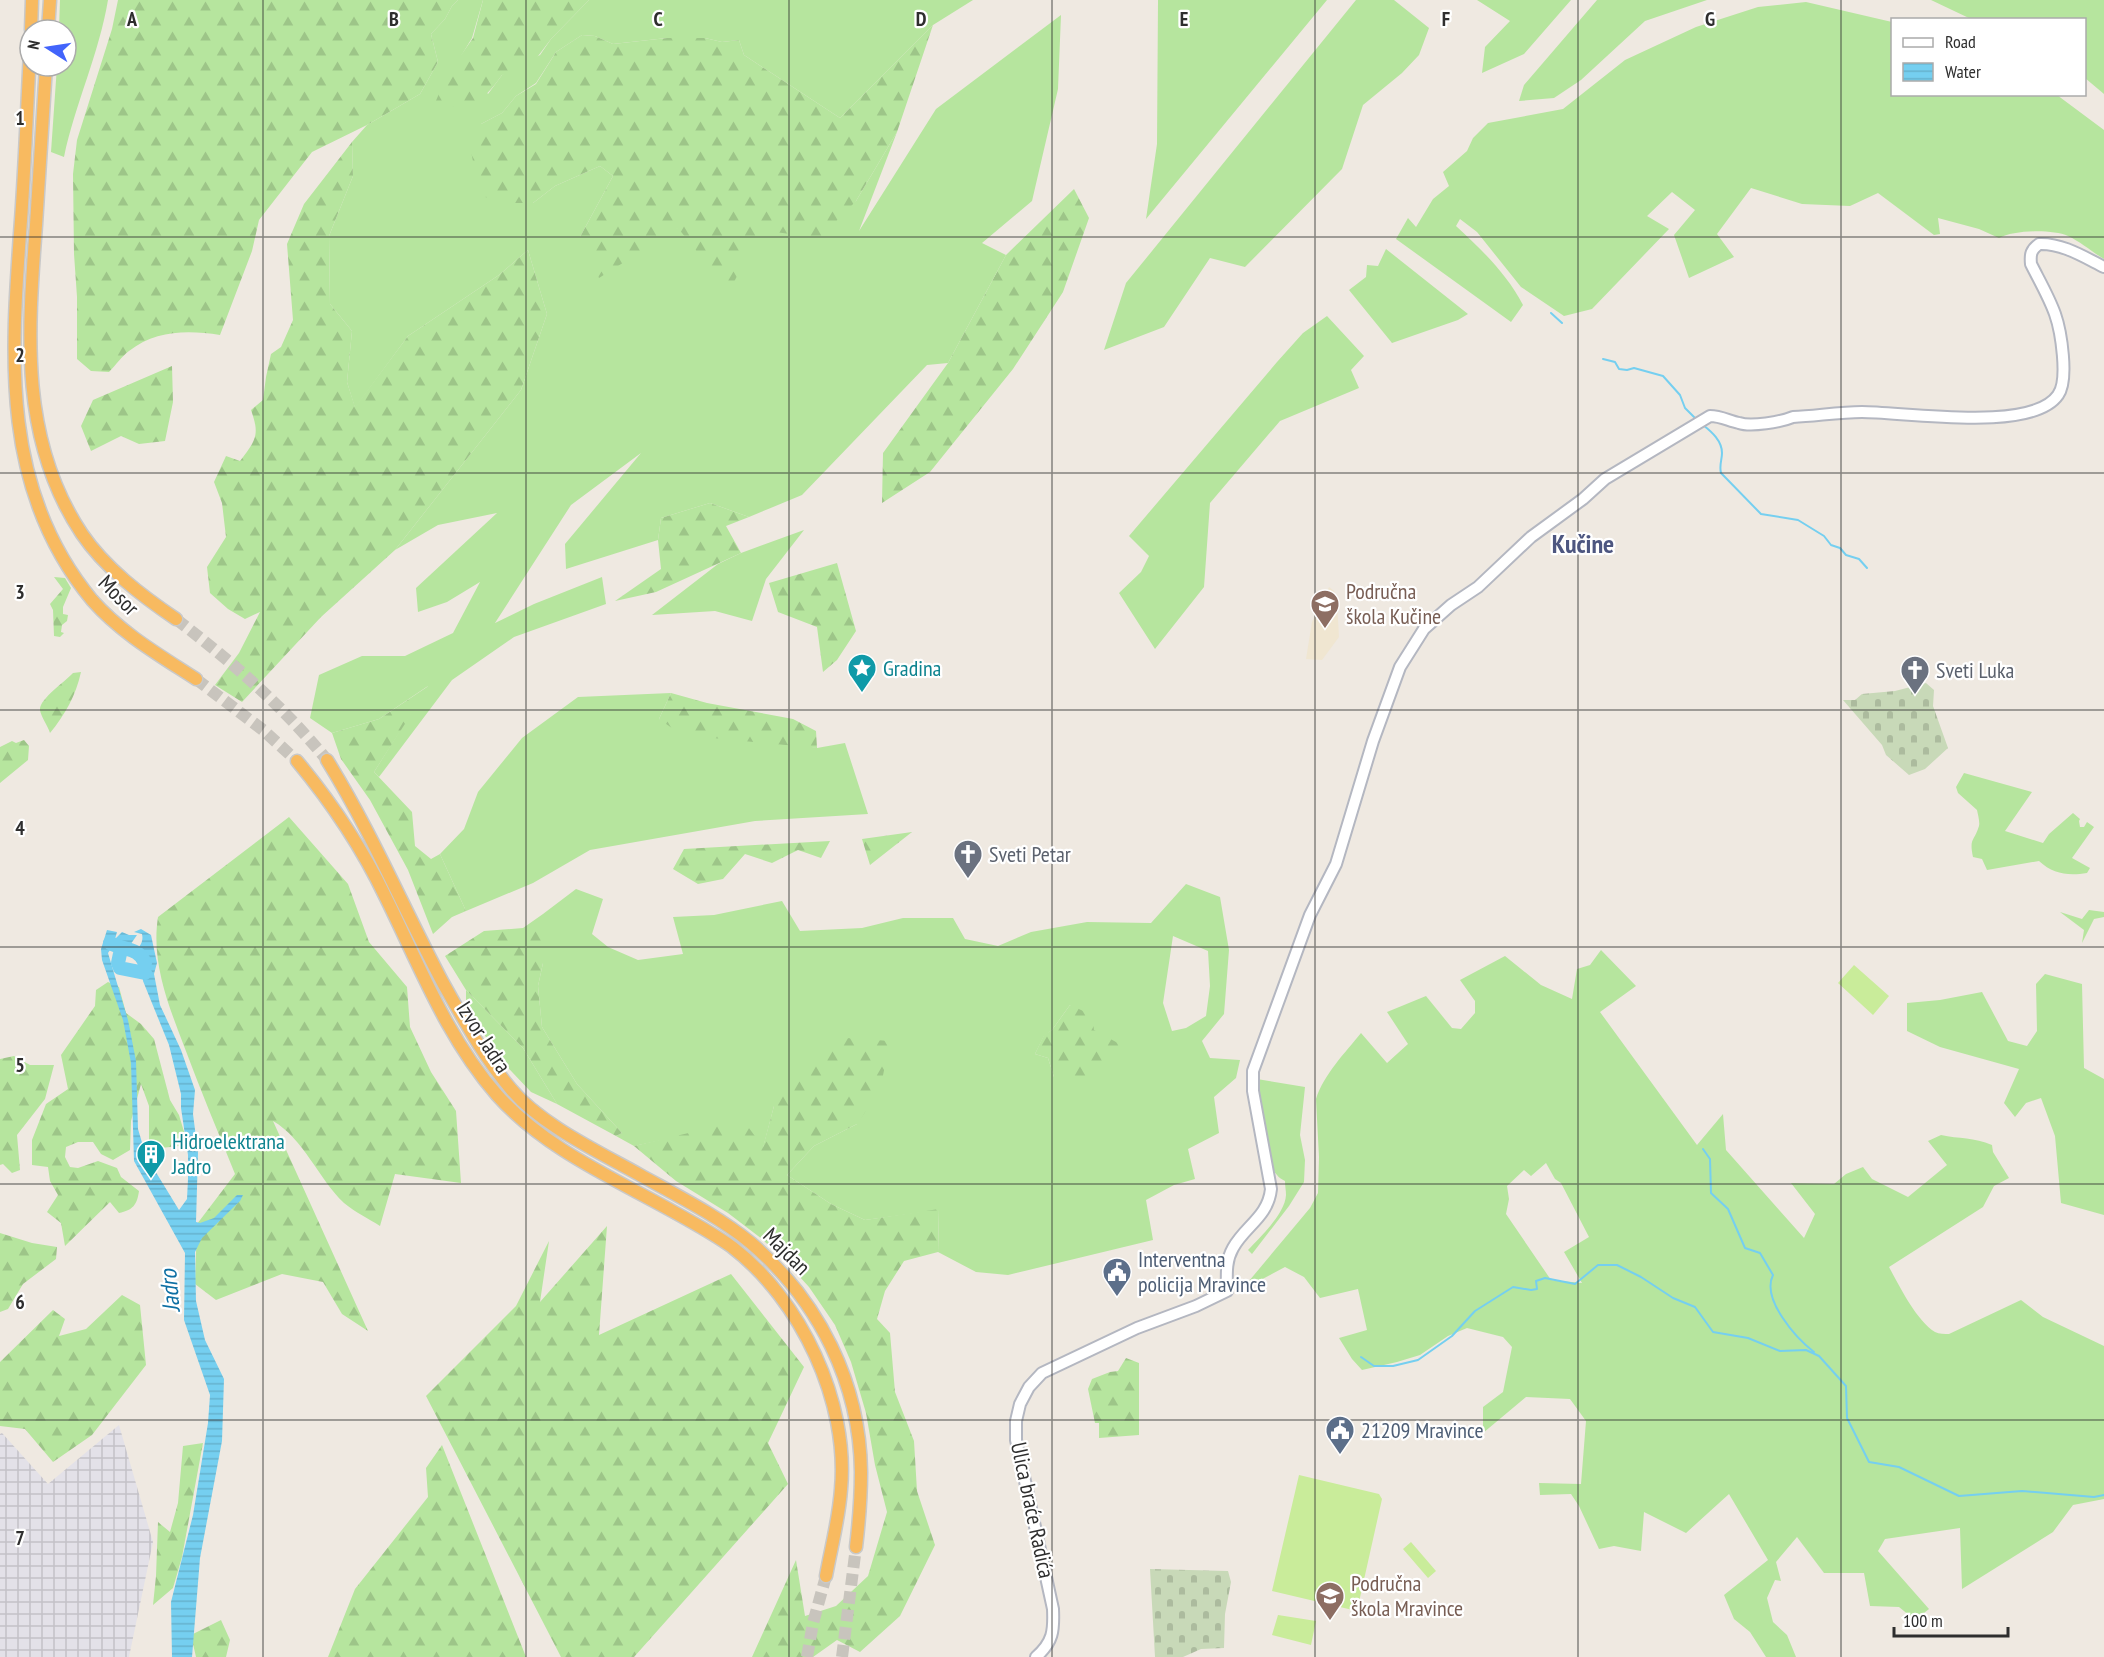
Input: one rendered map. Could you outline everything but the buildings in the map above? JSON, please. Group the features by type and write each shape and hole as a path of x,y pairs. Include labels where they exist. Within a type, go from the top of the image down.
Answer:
{"highway":[{"path":"31,18 32,0"},
{"path":"49,18 50,0"},
{"name":"Mosor","path":"29,78 12,366 15,429 22,470 32,502 45,531 80,586 103,612 128,634 196,679"},
{"name":"Mosor","path":"45,78 30,305 30,370 37,426 46,461 59,492 82,534 119,575 176,620"},
{"name":"Izvor Jadra","path":"327,760 350,797 432,961 470,1031 489,1062 513,1092 573,1138 719,1220"},
{"name":"Izvor Jadra","path":"297,761 315,783 384,892 452,1034 498,1096 526,1123 575,1157 709,1232"},
{"name":"Majdan","path":"719,1220 750,1242 780,1270 818,1320 834,1349 846,1381 857,1430 861,1469 856,1547"},
{"name":"Majdan","path":"709,1232 733,1248 781,1298 816,1353 833,1404 841,1454 842,1488 826,1576"}],"main road":[{"name":"Ulica braće Radića","path":"1036,1657 1049,1642 1054,1628 1053,1609 1017,1440 1020,1404 1029,1387 1042,1373 1227,1291 1227,1264 1232,1250 1245,1231 1266,1210 1271,1189 1252,1080 1265,1034 1310,915 1336,864 1373,741 1400,667 1424,629 1451,605 1478,587 1532,537 1583,499 1605,479 1710,416 1721,416 1741,424 1861,412 1988,419 2016,416 2045,405 2059,394 2063,368 2055,314 2031,264 2030,255 2033,248 2039,244 2060,247 2082,255 2104,267"}],"shaded area":[{"name":"Područna škola Kučine","path":"1329,587 1334,591 1337,602 1339,637 1322,660 1306,659 1312,622"},
{"path":"119,1425 153,1542 129,1657 0,1657 0,1434 2,1433 48,1484"}],"green space":[{"path":"60,0 108,0 99,40 64,157 51,152 56,78 78,78 78,18 59,18"},
{"path":"118,0 458,0 431,34 438,62 420,94 367,125 312,152 259,220 252,251 220,335 184,332 161,335 139,344 126,353 109,372 91,371 77,359 73,174 77,140 112,29"},
{"path":"458,0 483,0 472,38 461,56 488,94 502,75 540,55 551,39 589,0 973,0 933,25 840,118 744,55 739,40 722,42 705,38 667,38 613,44 595,36 582,35 556,52 536,83 516,96 502,113 481,124 533,203 555,186 600,166 613,176 580,237 678,228 760,230 856,201 897,132 859,231 936,109 1061,15 1058,89 1032,201 982,243 1006,255 948,363 927,365 802,495 749,517 710,503 661,518 658,540 566,569 565,544 641,453 571,505 495,623 534,604 602,577 606,604 514,637 452,680 379,777 374,772 428,686 379,719 332,733 310,718 319,675 362,656 405,656 453,633 480,582 447,602 418,612 416,588 497,513 438,525 395,550 521,390 547,314 528,250 499,275 408,336 355,408 347,382 352,331 330,304 329,236 353,176 352,142 367,125 420,94 438,62 431,34"},
{"path":"483,0 589,0 551,39 526,72 502,75 481,99 474,103 447,106 435,103 447,75 473,38"},
{"path":"1158,0 1327,0 1146,219 1157,144"},
{"path":"1356,0 1394,0 1429,28 1419,55 1402,73 1363,105 1342,169 1245,267 1210,258 1164,327 1104,350 1126,283"},
{"path":"1477,0 1571,0 1524,54 1482,73 1485,47 1510,21"},
{"path":"1597,0 1707,0 1645,21 1581,80 1554,98 1519,101 1524,85"},
{"path":"1931,0 2104,0 2104,94 2086,79 2086,18 1969,18"},
{"path":"1806,2 1891,22 1891,96 2058,96 2104,130 2104,259 2073,238 2053,232 2023,232 1999,238 1979,229 1938,218 1940,234 1934,235 1878,193 1850,206 1802,204 1751,188 1717,234 1734,257 1689,278 1674,235 1695,210 1672,192 1647,216 1669,229 1592,309 1564,316 1521,287 1477,232 1460,219 1456,226 1501,272 1523,305 1511,322 1396,239 1408,218 1416,227 1433,199 1449,186 1443,172 1467,151 1473,138 1488,123 1563,109 1625,60 1696,27 1758,7"},
{"path":"933,25 897,132 856,201 820,238 760,230 729,292 678,228 599,278 580,237 613,176 600,166 555,186 533,203 508,203 485,197 475,172 471,151 481,124 502,113 516,96 536,84 556,52 582,35 595,36 613,44 667,38 705,38 722,42 739,40 744,55 840,118"},
{"path":"352,142 353,176 329,236 330,304 352,331 347,382 355,407 408,336 499,275 528,250 547,314 521,390 395,550 321,617 242,702 215,685 239,653 260,612 245,619 228,609 210,593 207,567 226,537 222,503 214,482 226,456 240,461 253,442 256,432 251,410 263,400 271,354 281,347 293,320 287,244 304,204"},
{"path":"1074,189 1089,218 1063,292 1013,369 930,472 882,503 883,453 948,363 1006,255"},
{"path":"1386,249 1468,314 1458,320 1392,343 1349,290 1366,277 1367,265 1378,266"},
{"path":"1327,316 1364,356 1351,370 1359,388 1280,421 1210,503 1204,587 1155,649 1119,593 1141,572 1149,556 1129,536 1303,333"},
{"path":"172,366 173,402 165,441 139,444 121,436 91,451 81,426 93,400"},
{"path":"710,503 749,517 726,526 741,553 656,592 615,601 661,569 658,540 661,518"},
{"path":"804,530 766,579 752,621 715,611 652,615 718,564"},
{"path":"837,563 856,631 837,660 823,672 817,627 778,612 769,583"},
{"path":"54,577 65,578 71,588 63,607 63,614 68,615 67,621 62,625 61,632 64,633 60,637 54,636 53,610 50,604 63,589"},
{"path":"81,672 69,704 50,733 40,710 41,706 48,696 73,673"},
{"path":"1926,683 1934,690 1933,706 1948,748 1925,769 1909,775 1886,755 1882,745 1843,700 1855,700 1862,694 1895,691"},
{"path":"430,685 374,772 412,812 415,846 431,859 440,854 466,911 452,917 433,934 408,870 370,800 341,759 332,733 379,719"},
{"path":"671,693 659,719 817,748 845,743 868,814 755,821 590,850 533,883 466,911 440,854 464,829 478,792 522,738 578,697"},
{"path":"671,693 707,703 793,719 816,731 817,748 682,735 659,719"},
{"path":"24,740 29,746 28,760 0,783 0,747 12,741 16,743"},
{"path":"1964,773 2032,792 2005,831 2043,843 2049,834 2073,813 2080,819 2080,827 2084,827 2087,822 2094,827 2072,858 2090,868 2087,873 2061,873 2039,861 1987,870 1982,859 1973,857 1972,851 1972,843 1979,824 1977,810 1958,793 1956,787"},
{"path":"289,817 348,884 369,942 407,987 410,1027 431,1072 456,1111 461,1183 395,1174 380,1226 344,1203 294,1138 273,1121 368,1331 342,1314 323,1282 282,1274 216,1300 195,1284 197,1224 235,1174 196,1078 162,983 156,934 158,917"},
{"path":"912,832 870,865 862,839"},
{"path":"830,841 821,858 798,850 772,863 745,854 723,879 698,884 673,869 684,849"},
{"path":"1186,884 1220,897 1229,950 1224,1014 1202,1041 1210,1058 1240,1060 1236,1078 1214,1097 1219,1133 1188,1149 1195,1179 1174,1185 1146,1200 1153,1240 1008,1275 976,1272 938,1252 939,1210 865,1220 831,1204 787,1175 814,1146 857,1124 774,1106 763,1148 686,1135 634,1146 616,1136 622,1133 577,1084 542,1027 538,986 543,963 543,914 576,889 603,899 592,934 608,947 638,960 683,954 673,917 714,915 782,901 800,931 862,928 903,918 953,918 965,939 998,946 1031,932 1087,922 1151,923","holes":["1173,936 1208,951 1210,986 1206,1016 1186,1028 1172,1031 1163,1003","1070,1005 1094,1030 1054,1077 1048,1058 1035,1054 1044,1036 1052,1030"]},
{"path":"2089,910 2104,912 2104,917 2094,919 2082,943 2084,930 2060,912 2082,919"},
{"path":"543,914 543,963 538,986 542,1027 577,1084 622,1133 616,1136 557,1104 523,1048 466,990 445,956 484,931 523,928"},
{"path":"1601,950 1636,986 1600,1012 1697,1145 1723,1114 1726,1150 1804,1238 1815,1214 1791,1183 1834,1184 1846,1174 1863,1167 1872,1179 1908,1197 1947,1165 1928,1141 1941,1135 1973,1139 1992,1145 1993,1152 2009,1178 1994,1186 1983,1207 1889,1267 1921,1320 1937,1333 1949,1334 2021,1300 2043,1317 2104,1346 2104,1499 2073,1505 2053,1532 1962,1589 1960,1528 1885,1539 1878,1551 1929,1609 1915,1620 1899,1607 1870,1606 1864,1573 1824,1573 1797,1537 1776,1562 1781,1581 1775,1580 1767,1598 1773,1622 1787,1635 1796,1657 1766,1657 1750,1632 1734,1619 1724,1595 1768,1560 1729,1494 1686,1533 1644,1512 1641,1551 1614,1546 1599,1549 1571,1494 1540,1495 1539,1483 1581,1484 1586,1421 1570,1399 1526,1397 1483,1433 1483,1407 1503,1392 1512,1347 1503,1337 1467,1328 1448,1336 1420,1355 1362,1370 1339,1338 1367,1330 1358,1289 1320,1298 1304,1277 1285,1267 1253,1284 1249,1281 1310,1208 1318,1193 1316,1099 1330,1072 1361,1033 1387,1063 1408,1044 1387,1012 1426,996 1452,1028 1461,1029 1475,1013 1475,1001 1460,980 1505,956 1541,985 1572,999 1577,969 1590,965","holes":["1546,1163 1555,1179 1561,1183 1589,1237 1564,1252 1582,1283 1551,1280 1506,1214 1509,1199 1507,1186 1524,1170 1531,1176"]},
{"path":"1854,965 1889,996 1873,1015 1838,983"},
{"path":"2045,974 2082,984 2084,1068 2104,1079 2104,1215 2061,1203 2055,1136 2041,1098 2026,1103 2015,1117 2004,1103 2019,1069 1940,1047 1907,1031 1907,1003 1940,1000 1982,992 2008,1041 2027,1046 2037,1031 2036,984"},
{"path":"108,982 119,987 126,1013 141,1024 154,1039 170,1100 179,1115 188,1145 161,1148 149,1142 149,1106 141,1084 131,1121 130,1150 113,1160 101,1154 93,1142 78,1142 66,1147 65,1157 70,1167 78,1168 98,1161 117,1168 121,1177 139,1191 137,1200 131,1208 119,1213 110,1202 65,1246 61,1223 47,1212 58,1195 50,1181 48,1167 32,1165 32,1140 46,1104 68,1089 61,1055 95,1006 96,990"},
{"path":"466,990 523,1048 557,1104 531,1092 496,1055 466,1002"},
{"path":"1070,1005 1092,1015 1094,1030 1127,1048 1086,1079 1054,1077 1048,1058 1035,1054 1044,1035 1052,1030"},
{"path":"846,1038 890,1041 880,1090 857,1124 814,1146 787,1175 831,1204 865,1220 939,1209 938,1252 904,1261 885,1291 877,1319 890,1333 895,1392 914,1441 917,1491 935,1545 900,1616 860,1652 837,1640 813,1657 752,1657 796,1560 805,1616 836,1606 868,1576 887,1512 875,1465 866,1413 851,1362 835,1325 809,1287 762,1239 728,1213 676,1181 634,1146 743,1120 763,1147 774,1106 807,1064"},
{"path":"14,1056 30,1065 54,1065 45,1099 17,1135 20,1170 12,1173 3,1164 0,1165 0,1059"},
{"path":"1257,1079 1305,1087 1300,1135 1305,1160 1304,1182 1289,1206 1252,1254 1248,1250 1277,1217 1286,1195 1285,1181 1278,1176 1268,1157 1258,1101"},
{"path":"607,1226 599,1335 731,1274 804,1367 768,1443 788,1484 634,1657 561,1657 426,1396 516,1306 549,1241 540,1302"},
{"path":"0,1233 32,1243 57,1247 56,1259 23,1284 8,1309 0,1312"},
{"path":"122,1295 140,1305 146,1365 92,1435 53,1462 25,1429 0,1426 0,1362 53,1310 65,1319 59,1336 86,1329"},
{"path":"1126,1358 1139,1363 1139,1435 1099,1438 1099,1423 1095,1423 1088,1389 1092,1379 1118,1371"},
{"path":"203,1443 182,1557 173,1588 153,1605 158,1522 170,1532 178,1503 183,1446"},
{"path":"442,1445 526,1657 328,1657 355,1589 428,1497 426,1468"},
{"path":"1299,1475 1379,1494 1382,1499 1357,1611 1272,1591"},
{"path":"1411,1542 1436,1571 1428,1578 1403,1549"},
{"path":"1150,1569 1228,1571 1231,1582 1225,1614 1224,1648 1201,1649 1183,1657 1155,1657"},
{"path":"1278,1615 1316,1621 1311,1645 1272,1635"},
{"path":"221,1620 230,1640 226,1657 196,1657 191,1635"}],"water":[{"name":"Jadro","path":"141,929 151,935 157,963 154,974 160,1005 181,1050 195,1090 193,1114 198,1153 196,1222 200,1223 214,1218 237,1195 243,1195 240,1201 202,1238 195,1252 196,1301 205,1340 224,1379 222,1441 200,1558 192,1657 172,1657 171,1602 193,1515 208,1423 210,1395 184,1320 185,1253 134,1161 131,1063 123,1020 102,960 101,949 107,930 117,932 115,939 122,932 137,935 124,954 117,958 115,949 108,953 128,1020 136,1061 138,1129 146,1156 179,1210 187,1199 188,1179 188,1155 181,1094 169,1045 143,981 141,957 133,954 142,940 142,934 134,932"}],"waterway":[{"path":"1551,313 1562,323"},
{"path":"1603,359 1615,362 1619,369 1634,368 1663,376 1680,395 1685,408 1695,418"},
{"path":"1703,425 1720,445 1721,473 1761,514 1798,520 1824,536 1831,545 1840,548 1846,555 1859,559 1867,568"},
{"name":"Jadro","path":"110,943 139,954 145,963"},
{"path":"121,949 118,963 120,968 145,973"},
{"path":"1703,1149 1710,1159 1711,1193 1728,1209 1745,1248 1760,1253 1773,1275 1771,1285 1776,1306 1790,1328 1814,1352"},
{"path":"1361,1357 1374,1366 1393,1366 1418,1360 1452,1336 1475,1311 1513,1287 1537,1289 1536,1281 1545,1278 1575,1284 1598,1265 1617,1265 1641,1277 1673,1298 1695,1307 1713,1332 1748,1338 1780,1351 1806,1350 1819,1356 1846,1386 1847,1418 1869,1462 1899,1467 1959,1496 2022,1491 2094,1497 2104,1495"}],"tunnel":[{"path":"176,619 256,685 292,720 327,760"},
{"path":"196,679 263,730 297,761"},
{"path":"842,1657 856,1547"},
{"path":"807,1657 813,1623 826,1576"}],"place":[{"name":"Područna škola Kučine","path":"1325,630"},
{"name":"Gradina","path":"862,694"},
{"name":"Sveti Luka","path":"1915,696"},
{"name":"Sveti Petar","path":"968,880"},
{"name":"Hidroelektrana Jadro","path":"151,1180"},
{"name":"Interventna policija Mravince","path":"1117,1298"},
{"name":"21209 Mravince","path":"1340,1456"},
{"name":"Područna škola Mravince","path":"1330,1622"}],"district":[{"name":"Kučine","path":"1583,544"}]}
